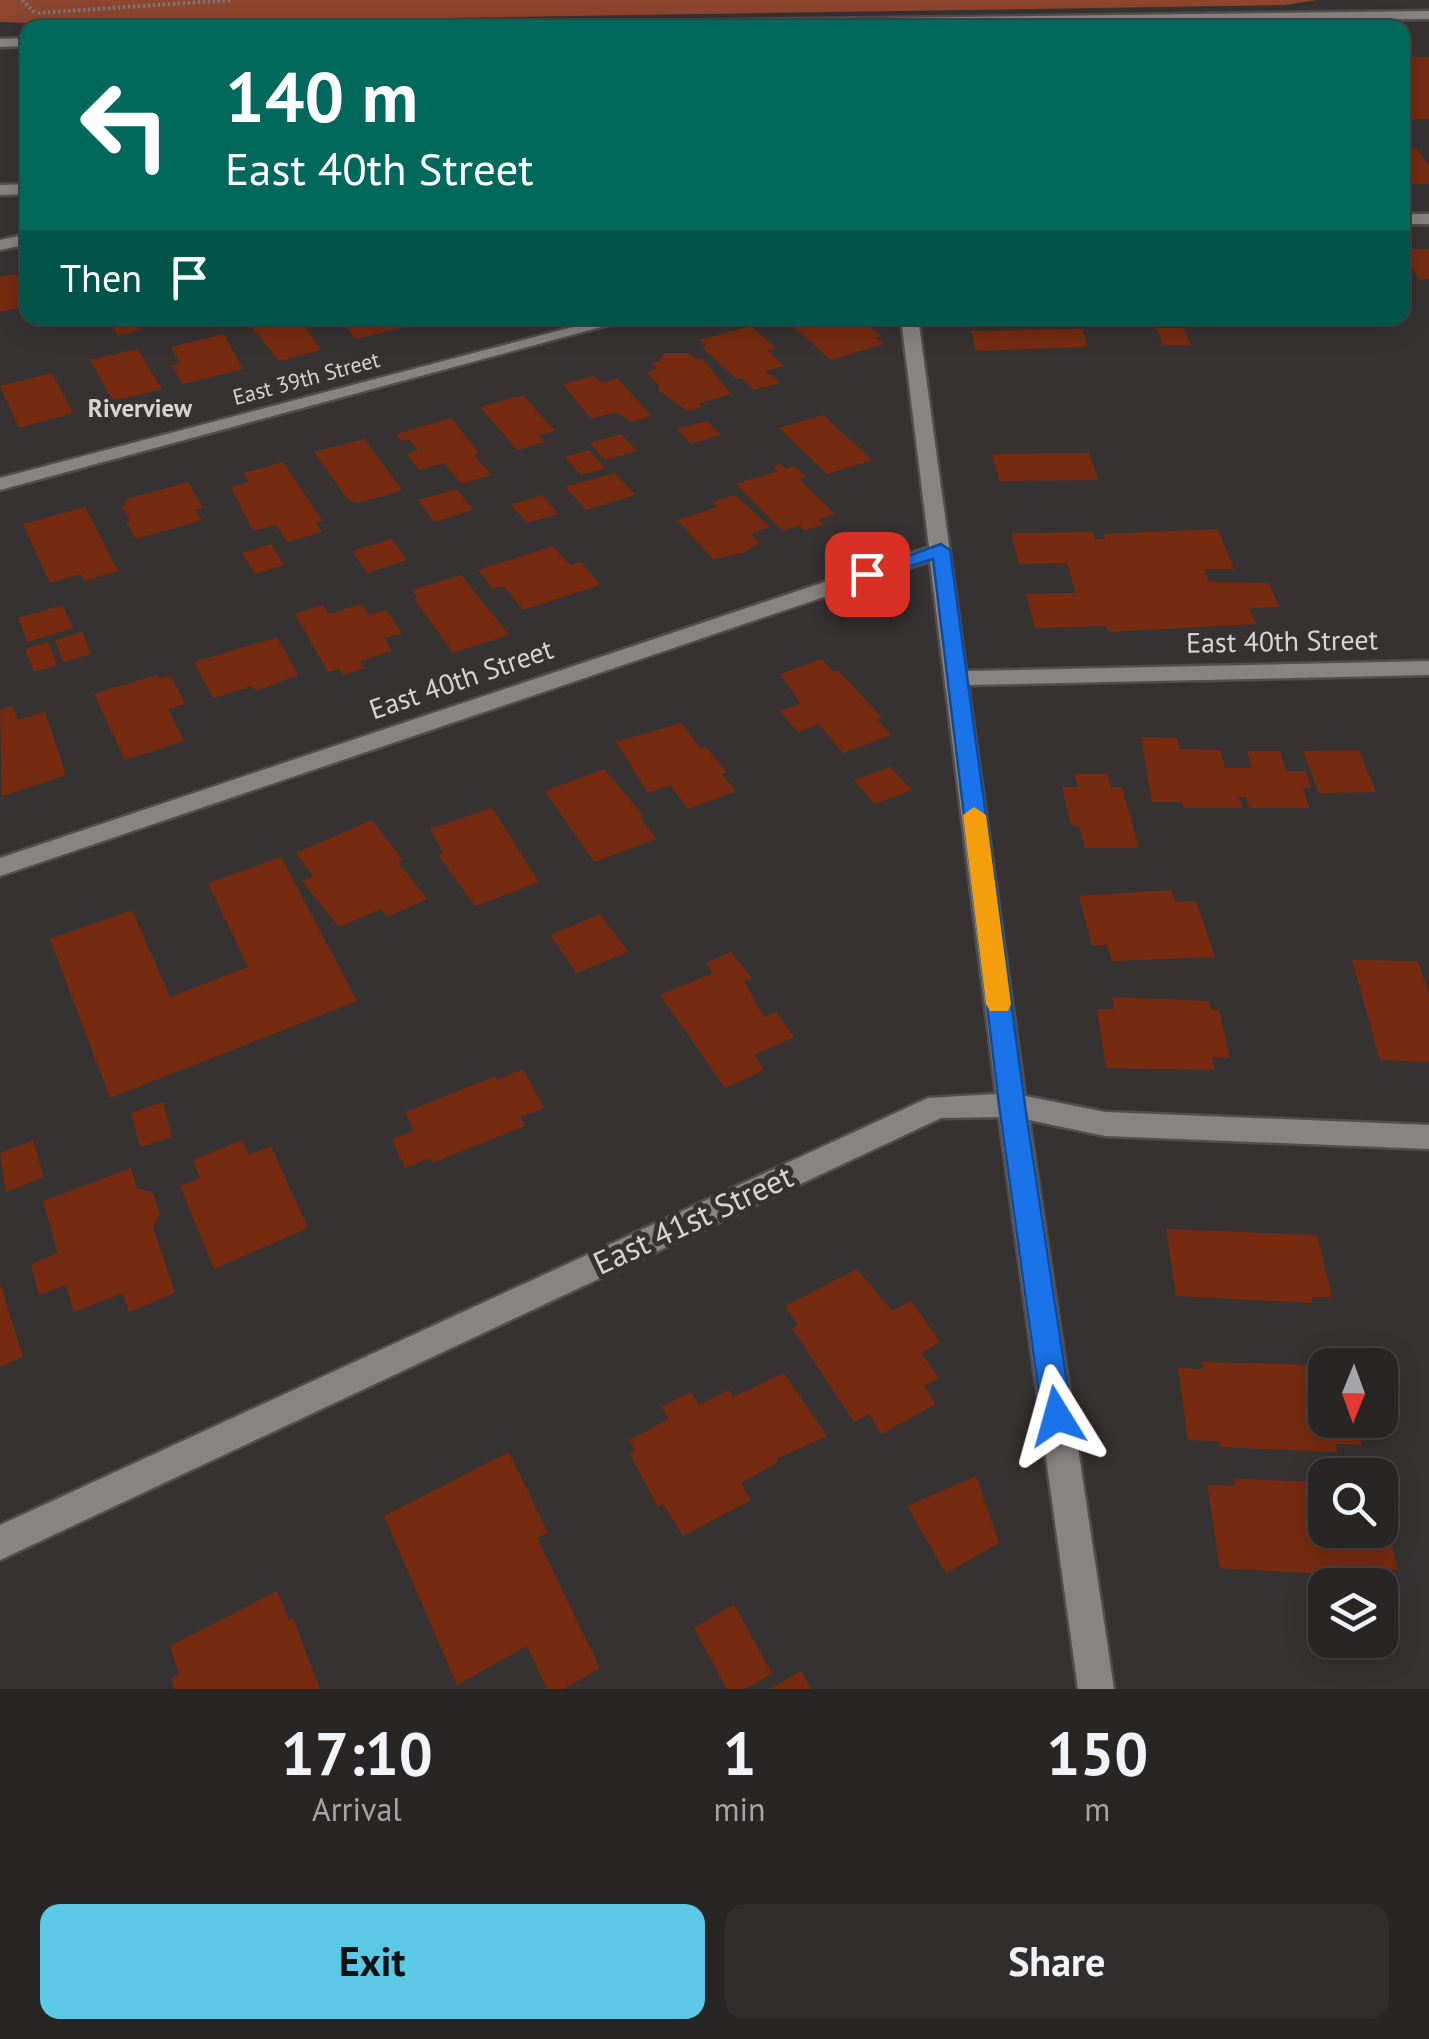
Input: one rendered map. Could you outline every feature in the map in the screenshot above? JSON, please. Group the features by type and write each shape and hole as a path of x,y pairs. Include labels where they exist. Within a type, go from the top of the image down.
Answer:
{"street":[{"path":"1303,20 1413,0"},
{"path":"1397,20 1429,15"},
{"path":"1327,16 1365,20"},
{"name":"East 39th Street","path":"0,484 598,325"},
{"path":"910,325 1012,1105 1096,1689"},
{"name":"East 40th Street","path":"0,867 941,550"},
{"name":"East 40th Street","path":"957,678 1429,668"},
{"name":"East 41st Street","path":"0,1543 938,1106 1012,1105 1105,1124 1429,1136"}],"path":[{"path":"38,12 231,0"}],"shaded area":[{"path":"0,0 1317,0 1285,5 0,22"}],"building":[{"path":"1410,57 1429,57 1429,119 1410,120"},
{"path":"1410,148 1416,148 1429,166 1429,184 1411,184"},
{"path":"1410,249 1429,249 1429,279 1419,280 1410,264"},
{"path":"15,274 20,281 20,308 0,312 0,277"},
{"path":"112,325 138,325 141,330 118,336"},
{"path":"250,325 304,325 321,350 279,361"},
{"path":"345,325 410,326 356,339"},
{"path":"792,325 868,325 881,336 875,338 884,344 831,360"},
{"path":"751,326 776,348 767,350 784,366 766,371 780,383 754,390 741,378 736,379 699,340"},
{"path":"1156,328 1183,328 1191,345 1163,345"},
{"path":"1082,329 1088,347 976,351 971,331"},
{"path":"224,334 243,369 183,384 171,366 180,363 171,347"},
{"path":"137,349 162,389 113,401 90,360"},
{"path":"664,353 688,353 696,360 702,358 731,394 699,403 702,407 689,411 683,408 658,390 659,385 647,373 657,368 651,363 660,361"},
{"path":"52,373 73,413 19,428 0,386"},
{"path":"594,376 601,383 618,378 651,416 632,422 615,412 591,419 563,384"},
{"path":"523,395 555,431 539,435 544,442 517,450 480,407"},
{"path":"823,415 872,460 827,474 779,428"},
{"path":"451,418 491,475 461,484 444,463 419,470 407,454 418,450 409,439 401,441 396,434"},
{"path":"707,421 721,435 691,444 677,429"},
{"path":"621,434 637,451 605,460 590,443"},
{"path":"364,439 402,490 359,503 348,500 314,452"},
{"path":"589,450 605,468 581,475 565,457"},
{"path":"1089,453 1098,480 999,481 992,454"},
{"path":"283,462 323,521 316,523 322,532 287,542 276,525 253,531 231,487 249,482 243,473"},
{"path":"781,464 786,469 794,466 806,477 799,479 835,514 818,520 824,524 804,531 799,525 783,531 736,484 778,471 773,466"},
{"path":"615,473 635,495 586,510 565,487"},
{"path":"188,482 203,508 195,510 202,520 136,539 126,522 130,521 122,507 127,505 124,500"},
{"path":"457,489 473,510 434,522 418,500"},
{"path":"542,495 558,514 527,523 511,505"},
{"path":"735,495 770,527 754,532 752,535 759,543 743,553 713,559 677,520 718,507 712,502"},
{"path":"85,507 118,571 84,581 81,574 50,583 23,524"},
{"path":"1218,529 1234,569 1204,569 1209,582 1269,583 1279,607 1249,608 1256,624 1108,632 1106,626 1035,628 1026,594 1076,593 1067,563 1019,564 1011,533 1093,532 1095,539 1105,539 1104,534"},
{"path":"392,539 407,560 367,573 352,551"},
{"path":"271,544 284,565 255,574 242,553"},
{"path":"553,546 570,565 581,562 600,585 523,610 504,586 493,589 478,570"},
{"path":"461,575 509,635 453,653 412,590"},
{"path":"362,604 369,615 386,610 402,633 384,638 392,651 360,661 365,668 343,675 339,669 328,672 295,614 323,605 329,614"},
{"path":"63,605 73,628 27,642 18,618"},
{"path":"82,632 91,654 63,662 55,640"},
{"path":"277,637 298,675 256,691 252,686 213,698 194,662"},
{"path":"48,642 57,665 34,672 25,649"},
{"path":"822,659 833,672 838,670 882,718 877,720 891,735 843,753 819,724 798,732 780,711 801,704 780,674"},
{"path":"157,675 159,679 171,676 185,704 168,709 184,741 125,760 94,694"},
{"path":"12,706 18,720 45,712 66,775 2,796 0,710"},
{"path":"681,723 701,749 706,747 727,772 722,774 736,791 688,809 670,785 648,793 616,742"},
{"path":"1141,737 1177,738 1180,749 1220,750 1225,768 1252,768 1247,751 1280,751 1286,771 1306,771 1311,788 1303,788 1309,808 1249,808 1246,797 1239,797 1242,808 1184,808 1182,802 1152,802"},
{"path":"1359,750 1376,792 1319,793 1303,751"},
{"path":"890,767 912,790 875,804 854,780"},
{"path":"604,769 644,816 640,817 656,839 594,862 545,791"},
{"path":"1074,774 1107,774 1111,787 1122,787 1139,848 1085,848 1079,826 1071,826 1062,787 1078,787"},
{"path":"492,808 539,882 475,906 438,855 443,853 430,829"},
{"path":"372,820 427,899 387,917 381,909 339,927 302,881 313,876 296,853"},
{"path":"281,857 357,1001 110,1098 50,939 132,910 170,997 248,967 208,883"},
{"path":"1171,890 1175,902 1196,901 1215,957 1112,961 1107,945 1092,946 1079,896"},
{"path":"600,914 628,952 577,973 550,935"},
{"path":"731,952 752,978 744,981 764,1017 776,1012 794,1037 754,1055 764,1070 725,1088 660,995 713,973 706,963"},
{"path":"1352,960 1418,961 1429,994 1429,1062 1380,1060"},
{"path":"1112,997 1209,1001 1211,1010 1219,1010 1230,1058 1212,1057 1215,1070 1106,1068 1097,1009 1114,1009"},
{"path":"523,1069 544,1108 520,1117 525,1126 432,1163 430,1158 405,1168 392,1139 414,1131 405,1112"},
{"path":"163,1102 172,1137 140,1147 131,1113"},
{"path":"33,1140 44,1177 6,1192 0,1153"},
{"path":"242,1140 249,1155 271,1146 308,1228 214,1269 180,1186 200,1178 193,1160"},
{"path":"131,1168 137,1188 153,1193 160,1214 153,1227 175,1293 129,1312 123,1293 74,1312 66,1285 39,1295 31,1264 58,1253 43,1201"},
{"path":"1166,1229 1317,1235 1332,1297 1312,1297 1312,1303 1176,1296"},
{"path":"857,1269 892,1311 911,1301 940,1342 921,1353 939,1378 924,1386 936,1404 881,1434 869,1414 854,1422 792,1328 798,1325 785,1306"},
{"path":"0,1283 23,1357 0,1367"},
{"path":"1202,1362 1308,1365 1308,1438 1360,1438 1362,1445 1336,1444 1337,1452 1220,1447 1219,1441 1188,1440 1178,1368 1204,1369"},
{"path":"784,1373 827,1436 776,1459 778,1462 741,1483 751,1500 683,1536 663,1504 658,1507 629,1453 635,1451 629,1440 669,1419 661,1407 691,1392 699,1405 729,1390 733,1397"},
{"path":"509,1452 548,1533 537,1538 600,1668 564,1689 547,1689 527,1646 457,1685 384,1516"},
{"path":"976,1476 999,1543 946,1573 907,1506"},
{"path":"1234,1479 1308,1481 1308,1548 1393,1548 1398,1568 1308,1568 1308,1573 1220,1568 1207,1485 1235,1486"},
{"path":"277,1591 289,1620 293,1618 320,1689 175,1689 171,1678 179,1674 170,1646"},
{"path":"734,1604 772,1674 745,1689 727,1689 694,1628"},
{"path":"801,1671 811,1689 770,1689"}],"slow traffic":[{"path":"974,815 999,1004"}],"district":[{"name":"Riverview","path":"140,408"}],"route":[{"path":"867,574 941,550 1012,1105 1057,1416"}]}
